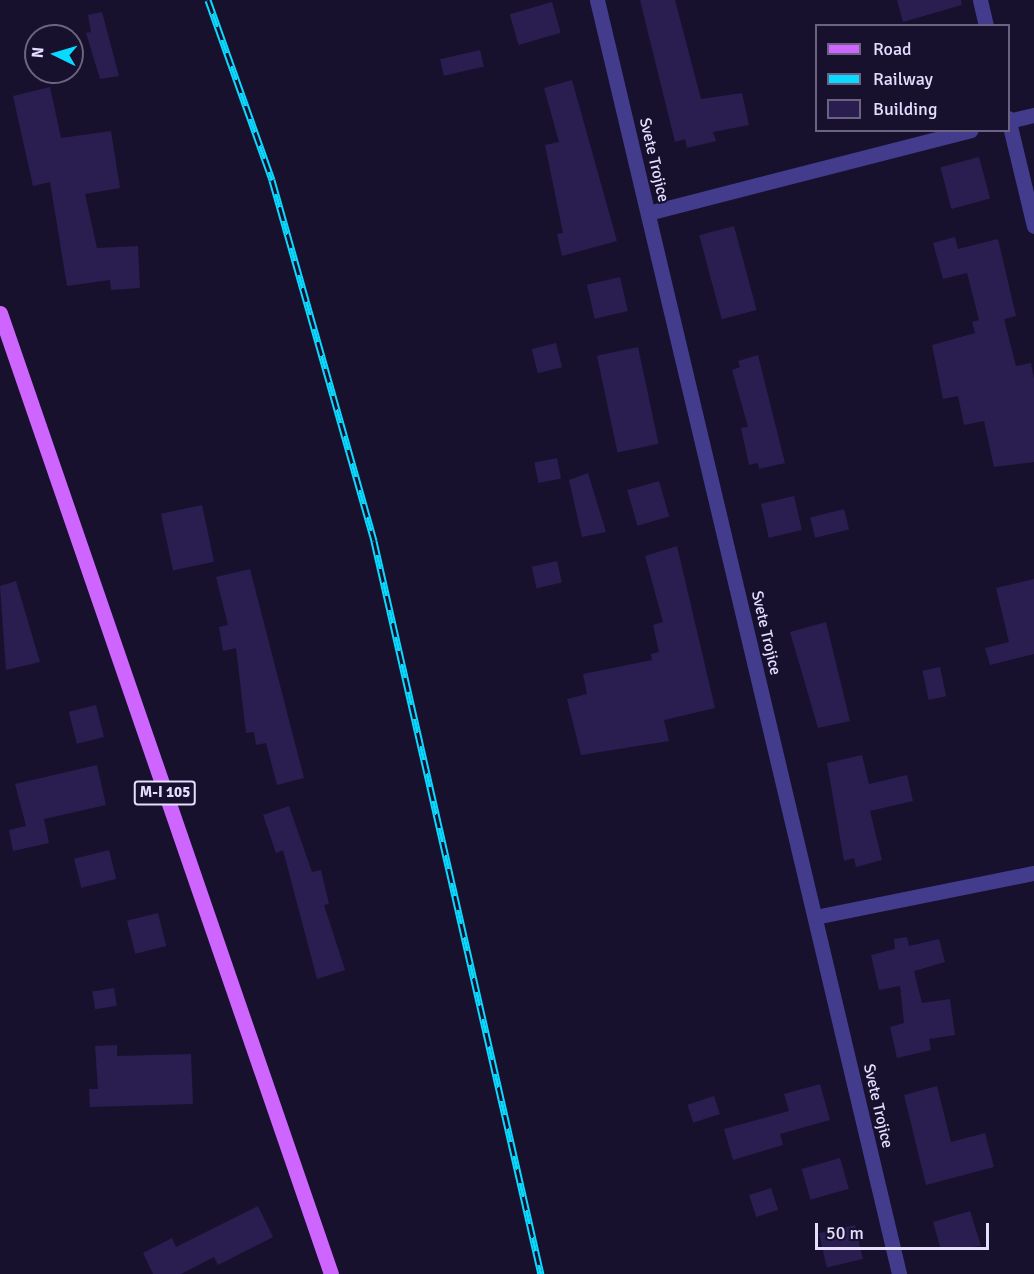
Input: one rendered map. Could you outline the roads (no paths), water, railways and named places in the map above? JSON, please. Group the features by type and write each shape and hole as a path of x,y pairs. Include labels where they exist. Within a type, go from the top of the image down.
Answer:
{"main road":[{"name":"M-I 105","path":"0,313 331,1274"}],"street":[{"name":"Svete Trojice","path":"597,0 899,1274"},
{"path":"980,0 986,24"},
{"path":"1010,120 1034,115"},
{"path":"1010,124 1034,226"},
{"path":"648,213 963,132"},
{"path":"815,917 1034,873"}],"railway":[{"path":"208,0 272,180 374,541 541,1274"}]}
